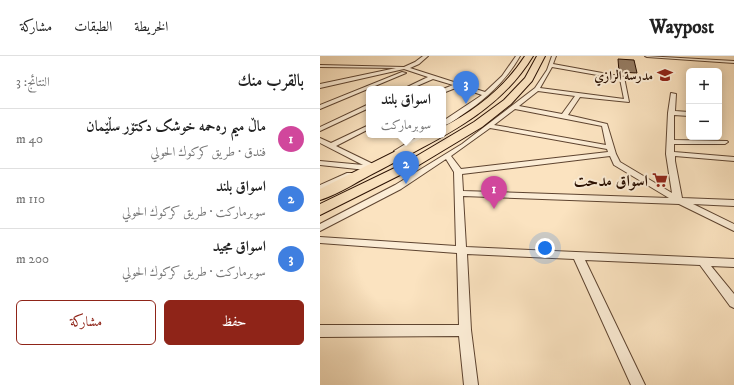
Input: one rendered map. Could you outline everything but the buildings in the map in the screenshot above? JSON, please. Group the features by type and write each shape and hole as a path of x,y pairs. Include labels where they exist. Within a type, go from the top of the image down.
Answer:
{"highway":[{"path":"446,130 465,114 501,91 519,71 529,56"},
{"path":"320,196 352,188 470,131 516,94 534,73 541,56"},
{"path":"501,91 516,94"},
{"path":"320,210 352,188 432,138"},
{"path":"320,192 352,188"},
{"path":"320,216 346,202 352,188"}],"street":[{"path":"320,86 405,68 417,63 426,56"},
{"path":"446,123 465,114 507,74 518,56"},
{"path":"320,228 398,187 448,156 515,107 537,89 551,65 554,56"},
{"path":"647,56 734,62"},
{"path":"718,56 724,62"},
{"path":"320,66 375,65 405,68 486,94"},
{"path":"537,89 627,101 622,78 551,65"},
{"path":"369,86 412,70"},
{"path":"412,86 433,76"},
{"path":"320,81 343,81"},
{"path":"446,90 457,85"},
{"path":"320,106 366,87"},
{"path":"328,97 358,90"},
{"path":"673,94 670,154 672,180 678,200"},
{"path":"564,116 579,95"},
{"path":"320,129 366,107"},
{"path":"515,107 605,125 611,151 617,163 678,200 734,228"},
{"path":"671,113 686,114"},
{"path":"488,126 611,151"},
{"path":"330,146 366,128"},
{"path":"320,188 368,167 420,138"},
{"path":"320,140 368,167"},
{"path":"670,142 724,142"},
{"path":"458,172 611,151"},
{"path":"670,154 734,159"},
{"path":"448,156 458,172 465,330 471,385"},
{"path":"320,163 368,167"},
{"path":"458,193 734,202"},
{"path":"320,240 461,250 734,263"},
{"path":"578,256 638,385"},
{"path":"702,261 734,303"},
{"path":"320,331 465,330"}],"place":[{"name":"مدرسة الرازي","path":"665,75"},
{"name":"اسواق مجيد","path":"466,104"},
{"name":"اسواق مدحت","path":"660,180"},
{"name":"اسواق بلند","path":"406,184"},
{"name":"ماڵ میم رەحمە خوشک دکتۆر سڵێمان","path":"494,209"}]}
